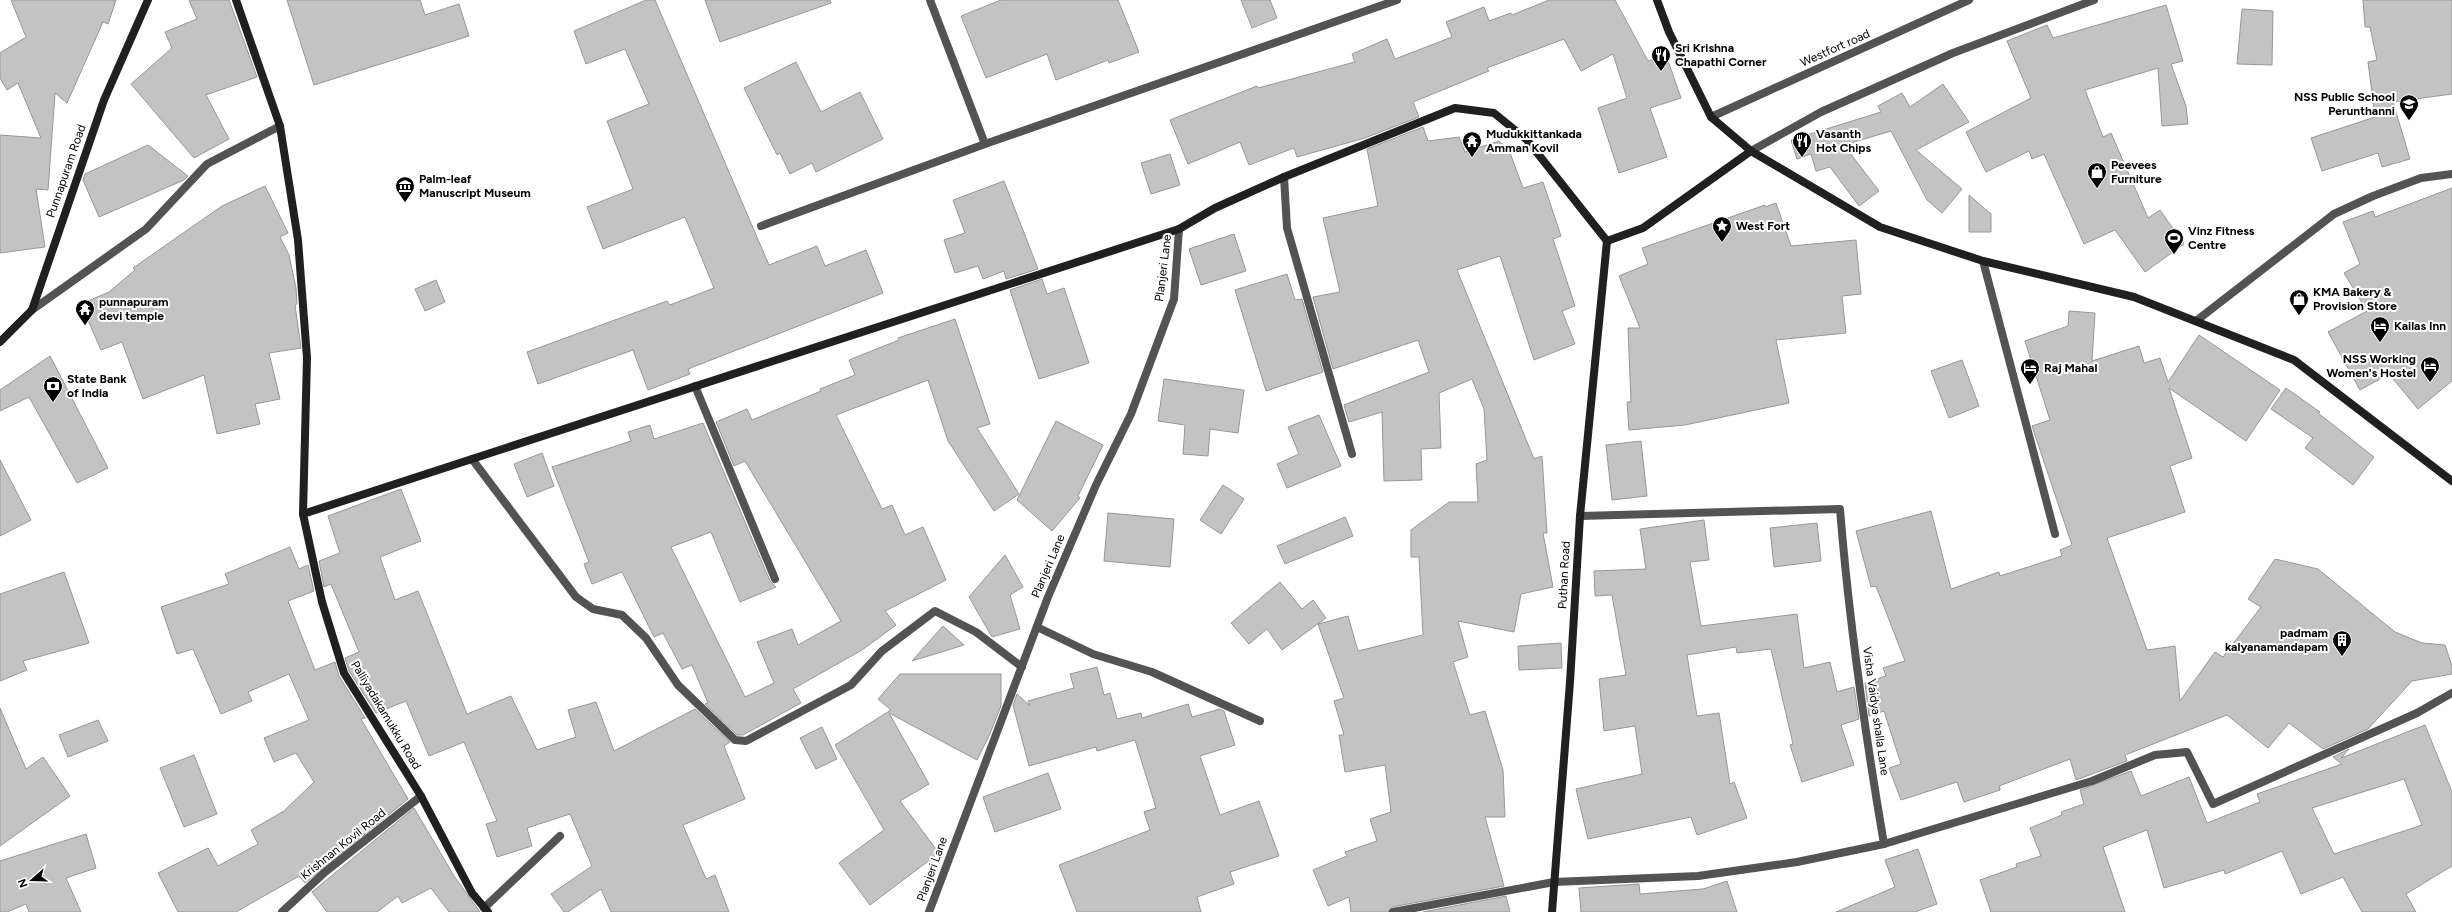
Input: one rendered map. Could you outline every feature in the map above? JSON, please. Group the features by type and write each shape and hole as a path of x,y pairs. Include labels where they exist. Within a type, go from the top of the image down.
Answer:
{"street":[{"name":"Punnapuram Road","path":"0,342 32,310 104,100 148,0"},
{"name":"Palliyadakamukku Road","path":"236,0 280,126 298,240 307,358 303,514 322,602 344,673 421,796 472,894 486,910"},
{"path":"930,0 985,144"},
{"path":"761,226 985,144 1397,0"},
{"path":"1657,0 1669,32 1711,117 1751,151 1880,227 1982,261 2134,297 2294,360 2452,482"},
{"name":"Westfort road","path":"1711,117 1969,0"},
{"path":"303,514 1179,229 1216,208 1284,177 1455,108 1494,113 1527,140 1607,241 1643,228 1751,151 1821,112 1953,53 2094,0"},
{"path":"32,310 146,229 208,164 280,126"},
{"path":"2196,321 2334,214 2373,196 2421,178 2452,174"},
{"path":"1284,177 1287,228 1352,454"},
{"name":"Planjeri Lane","path":"929,912 1037,627 1096,485 1131,414 1174,299 1179,229"},
{"name":"Puthan Road","path":"1552,912 1570,682 1580,516 1607,241"},
{"path":"1982,261 2055,534"},
{"path":"695,386 775,579"},
{"path":"472,459 576,597 593,609 622,615 646,638 678,685 735,740 746,741 851,685 882,651 934,612 976,632 1022,667"},
{"name":"Visha Vaidya shalla Lane","path":"1580,516 1840,509 1844,564 1865,730 1884,844"},
{"path":"1037,627 1093,654 1152,672 1260,721"},
{"path":"1393,912 1554,882 1698,876 1796,862 1884,844 2092,781 2154,755 2187,752 2213,804 2417,713 2452,693"},
{"name":"Krishnan Kovil Road","path":"282,912 325,872 421,796"},
{"path":"486,910 560,836"}],"building":[{"path":"11,0 116,0 108,24 103,22 67,103 55,93 48,190 36,189 45,247 0,253 0,135 41,138 18,83 7,90 0,78 0,53 26,37"},
{"path":"189,0 229,0 257,77 206,95 229,139 194,158 131,84 172,48 165,32 197,19"},
{"path":"287,0 420,0 425,15 459,4 469,36 314,85"},
{"path":"646,0 655,0 769,265 817,246 825,266 866,250 883,293 688,369 690,374 648,390 633,350 538,384 527,352 667,301 670,305 714,288 685,217 603,249 587,207 633,189 607,121 649,104 625,49 586,64 574,31"},
{"path":"705,0 830,0 831,3 720,42"},
{"path":"1001,0 1118,0 1139,52 1109,63 1108,60 1056,80 1047,54 986,78 961,16"},
{"path":"1241,0 1270,0 1277,18 1252,28"},
{"path":"1549,0 1615,0 1648,61 1666,55 1681,98 1650,108 1667,157 1619,173 1598,108 1627,98 1613,54 1581,71 1564,39 1487,68 1489,71 1413,102 1419,117 1365,138 1297,157 1294,148 1249,165 1240,142 1188,164 1170,120 1257,86 1258,88 1355,62 1352,54 1387,39 1395,59 1452,37 1446,22 1484,7 1489,21 1511,13 1512,15"},
{"path":"2363,0 2452,0 2452,94 2393,102 2410,159 2382,167 2378,153 2322,171 2311,138 2375,117 2368,62 2377,60 2370,27 2365,27"},
{"path":"2166,5 2183,61 2171,64 2186,106 2188,124 2162,126 2158,68 2085,90 2103,137 2111,133 2148,218 2160,210 2184,244 2145,272 2115,230 2084,244 2044,154 2032,159 2029,151 1986,172 1966,132 2031,98 2007,41 2047,25 2053,38"},
{"path":"2242,9 2273,11 2272,65 2237,64"},
{"path":"796,62 821,112 860,92 883,139 816,172 812,163 790,174 780,153 777,155 744,88"},
{"path":"1943,84 1969,122 1916,150 1962,189 1942,213 1927,200 1891,131 1844,145 1879,191 1859,206 1830,167 1816,171 1811,154 1797,159 1791,140 1881,112 1878,106 1902,93 1910,107"},
{"path":"1423,127 1428,141 1459,137 1465,152 1499,141 1509,150 1523,188 1543,182 1561,236 1553,239 1575,306 1562,311 1575,344 1534,360 1500,256 1457,270 1534,459 1542,456 1547,533 1543,533 1553,587 1521,594 1514,632 1458,621 1468,657 1453,662 1470,715 1485,711 1503,770 1505,817 1485,817 1504,886 1392,907 1388,912 1351,912 1349,897 1328,906 1313,870 1347,856 1345,852 1377,841 1370,819 1391,812 1385,765 1345,772 1339,735 1344,735 1334,701 1344,698 1318,624 1348,616 1358,651 1423,635 1419,557 1411,557 1411,530 1449,502 1478,502 1476,464 1487,460 1484,409 1472,379 1439,393 1441,448 1421,449 1422,480 1384,481 1382,412 1349,422 1344,405 1429,372 1418,340 1333,369 1313,297 1340,292 1323,218 1378,206 1367,149"},
{"path":"148,145 188,176 184,180 99,217 83,180 85,174"},
{"path":"1170,154 1180,185 1151,194 1141,163"},
{"path":"1004,181 1038,269 1006,279 1004,271 983,279 978,266 955,273 944,240 965,233 953,200"},
{"path":"265,186 288,233 280,237 289,255 296,288 297,304 295,305 301,348 269,353 280,399 255,404 260,424 217,434 204,375 143,399 122,342 101,350 81,304 109,292 135,270 133,268 222,206"},
{"path":"2452,188 2452,381 2418,409 2389,374 2360,390 2328,332 2367,311 2344,273 2360,264 2343,222 2373,211 2375,217"},
{"path":"1969,195 1991,214 1991,232 1969,232"},
{"path":"1776,203 1791,246 1856,240 1861,294 1842,296 1846,333 1776,340 1789,403 1685,425 1629,430 1627,402 1631,402 1628,328 1640,328 1619,276 1648,264 1642,248 1765,205 1765,207"},
{"path":"1234,234 1246,271 1201,285 1189,249"},
{"path":"1287,274 1295,300 1302,299 1323,372 1266,391 1235,290"},
{"path":"1042,279 1047,294 1064,288 1089,363 1039,379 1010,290"},
{"path":"436,280 445,302 425,311 415,289"},
{"path":"2069,311 2095,313 2092,361 2139,346 2144,363 2160,358 2168,382 2199,335 2280,390 2246,441 2169,388 2192,458 2170,466 2185,512 2107,538 2147,650 2175,646 2180,701 2215,652 2223,657 2261,607 2248,599 2275,559 2318,569 2395,632 2422,643 2445,645 2452,666 2452,674 2412,681 2368,729 2323,749 2289,723 2268,748 2227,715 2125,755 2127,761 2076,780 2070,759 1999,786 2000,790 1964,802 1957,782 1901,800 1889,768 1901,764 1884,711 1869,716 1865,683 1886,676 1883,668 1905,661 1876,586 1871,587 1856,531 1931,511 1951,589 1999,572 2000,576 2062,556 2060,550 2072,545 2032,426 2050,420 2025,341 2068,326"},
{"path":"955,319 990,424 977,428 1019,494 994,511 948,441 928,380 836,415 882,509 892,505 905,535 923,527 946,580 885,611 896,625 862,650 793,689 801,703 743,735 737,735 705,704 708,703 692,665 682,669 663,633 654,637 622,572 592,584 584,564 589,562 552,467 631,441 628,432 650,425 654,439 703,423 770,581 776,587 740,602 711,532 671,547 745,697 774,683 757,642 792,629 798,645 841,621 745,461 734,466 716,422 747,409 752,420 821,391 820,389 855,375 849,360 899,340 898,338"},
{"name":"State Bank of India","path":"50,356 108,468 77,483 29,397 0,411 0,390"},
{"path":"1962,360 1979,406 1949,418 1931,371"},
{"path":"1164,379 1244,390 1238,433 1210,429 1208,456 1183,454 1185,425 1158,421"},
{"path":"2286,388 2320,412 2318,413 2374,457 2353,485 2305,448 2313,438 2271,409"},
{"path":"1319,415 1341,466 1287,488 1277,464 1299,454 1288,427"},
{"path":"1056,421 1103,445 1078,496 1080,498 1052,531 1017,500"},
{"path":"1641,441 1647,496 1612,500 1606,445"},
{"path":"542,453 554,486 527,497 514,464"},
{"path":"0,460 31,520 0,536"},
{"path":"1223,485 1244,499 1221,534 1200,520"},
{"path":"401,489 421,541 380,557 395,600 418,591 467,714 511,696 537,750 576,737 568,710 596,702 614,751 695,709 730,742 724,746 745,799 683,825 706,879 715,875 729,912 611,912 601,889 568,912 564,912 551,894 592,866 570,814 527,828 532,846 497,857 486,824 497,821 464,742 429,756 406,701 376,713 349,671 345,658 359,652 331,584 324,587 319,561 340,553 328,516"},
{"path":"1108,513 1174,519 1170,567 1104,561"},
{"path":"1345,517 1353,536 1285,564 1277,546"},
{"path":"1704,520 1709,560 1690,562 1701,626 1797,614 1804,668 1830,662 1837,692 1854,687 1859,719 1841,725 1854,765 1802,782 1790,745 1793,744 1771,649 1737,653 1736,647 1687,655 1697,716 1719,713 1730,784 1734,782 1747,818 1697,835 1691,817 1588,839 1576,789 1642,774 1635,726 1604,731 1599,679 1626,675 1612,595 1595,596 1594,571 1646,569 1640,529"},
{"path":"1817,523 1821,561 1774,567 1770,528"},
{"path":"290,547 299,569 308,565 314,591 288,601 315,670 335,662 339,676 365,718 361,719 408,799 305,883 299,876 236,912 178,912 158,873 208,848 218,866 258,844 251,830 284,811 314,782 296,753 274,762 264,738 309,720 289,674 248,692 252,701 221,714 193,649 177,654 161,607 229,584 225,574"},
{"path":"1005,555 1023,587 1010,595 1020,629 992,637 969,597"},
{"path":"64,572 89,643 23,661 27,670 0,681 0,594"},
{"path":"1280,582 1302,609 1313,600 1326,618 1282,650 1267,629 1249,644 1231,623"},
{"path":"943,626 964,645 912,661"},
{"path":"1561,643 1562,668 1519,670 1518,646"},
{"path":"1097,667 1104,695 1110,693 1117,719 1141,713 1142,718 1188,704 1192,717 1220,709 1224,711 1235,745 1200,756 1220,815 1259,801 1279,856 1230,872 1234,884 1197,897 1201,912 1077,912 1059,865 1150,830 1144,812 1156,808 1135,740 1097,751 1096,747 1029,766 1013,705 1017,694 1030,706 1028,701 1074,688 1070,674"},
{"path":"900,674 1001,674 1001,706 989,736 977,760 889,713 929,784 900,801 939,853 870,905 839,863 884,830 835,745 891,710 878,699"},
{"path":"0,708 26,769 43,757 70,796 0,846"},
{"path":"98,720 108,741 68,757 59,735"},
{"path":"2425,725 2452,792 2452,866 2406,894 2416,912 2362,912 2343,877 2301,894 2282,851 2225,874 2224,870 2164,888 2147,830 2103,847 2125,912 1991,912 1980,880 2017,867 2016,864 2041,856 2030,828 2062,815 2061,812 2084,804 2080,790 2131,771 2141,796 2189,777 2207,823 2260,802 2257,794 2342,764 2333,757 2349,749 2341,758","holes":["2404,779 2422,825 2334,854 2312,808"]},
{"path":"822,727 837,759 816,769 800,738"},
{"path":"194,755 217,814 184,827 160,768"},
{"path":"1048,773 1061,809 995,832 983,797"},
{"path":"414,808 454,876 480,912 449,912 431,888 402,903 398,896 377,912 327,912 312,892"},
{"path":"86,834 96,868 66,878 81,912 29,912 26,904 7,912 0,912 0,861"},
{"path":"1918,849 1937,904 1915,912 1836,912 1895,887 1885,860"},
{"path":"1727,881 1737,912 1581,912 1579,888 1639,884 1640,894 1703,889"},
{"path":"1506,896 1510,912 1423,912"}],"place":[{"name":"Sri Krishna Chapathi Corner","path":"1661,72"},
{"name":"NSS Public School Perunthanni","path":"2409,121"},
{"name":"Mudukkittankada Amman Kovil","path":"1472,158"},
{"name":"Vasanth Hot Chips","path":"1802,158"},
{"name":"Peevees Furniture","path":"2097,189"},
{"name":"Palm-leaf Manuscript Museum","path":"405,203"},
{"name":"West Fort","path":"1722,243"},
{"name":"Vinz Fitness Centre","path":"2174,255"},
{"name":"KMA Bakery & Provision Store","path":"2299,316"},
{"name":"punnapuram devi temple","path":"85,326"},
{"name":"Kailas Inn","path":"2380,343"},
{"name":"NSS Working Women's Hostel","path":"2430,383"},
{"name":"Raj Mahal","path":"2030,385"},
{"name":"State Bank of India","path":"53,403"},
{"name":"padmam kalyanamandapam","path":"2342,657"}]}
